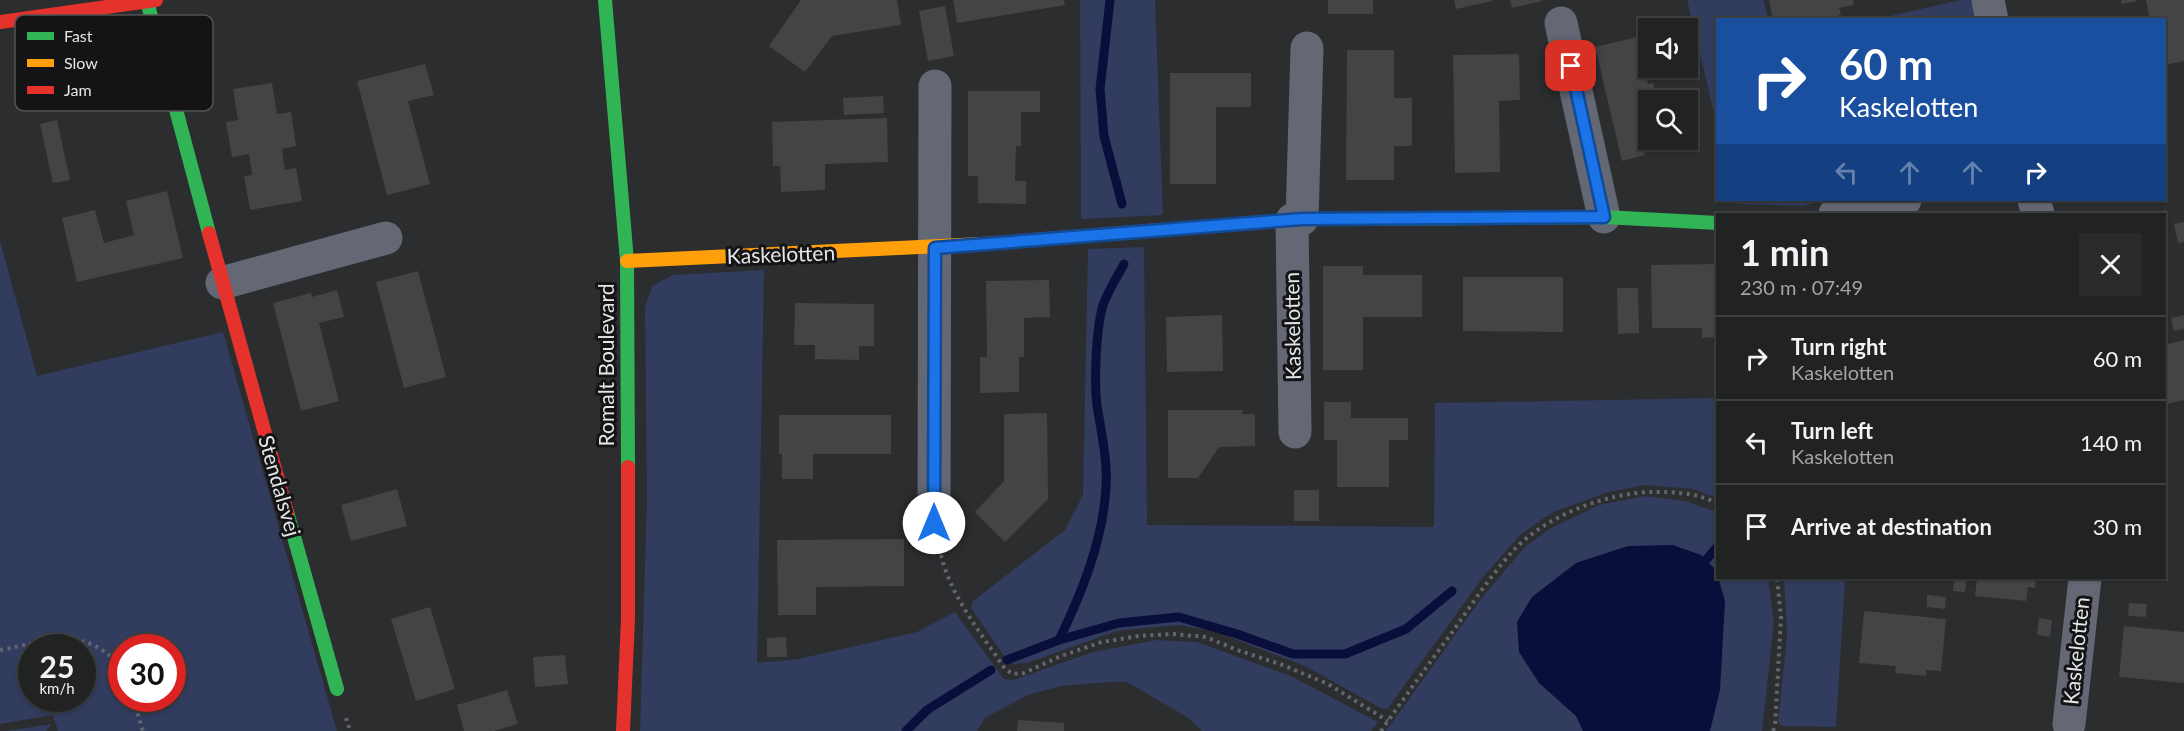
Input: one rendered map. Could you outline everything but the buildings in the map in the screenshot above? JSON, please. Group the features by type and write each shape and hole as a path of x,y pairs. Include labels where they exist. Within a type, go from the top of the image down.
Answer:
{"street":[{"name":"Romalt Boulevard","path":"605,0 627,261 628,619 624,731"},
{"path":"1988,0 1992,18"},
{"name":"Stendalsvej","path":"51,15 152,1"},
{"name":"Stendalsvej","path":"0,22 15,20"},
{"path":"1561,23 1604,217"},
{"name":"Kaskelotten","path":"1295,432 1297,220 1307,48"},
{"path":"934,523 935,86"},
{"name":"Stendalsvej","path":"179,111 222,283 337,689"},
{"path":"1839,213 1900,201"},
{"name":"Kaskelotten","path":"627,261 935,248 1297,220 1604,217 1716,223"},
{"path":"222,283 386,238"},
{"name":"Kaskelotten","path":"2069,724 2085,579"}],"path":[{"path":"1381,731 1512,551 1541,528 1570,512 1604,499 1639,492 1681,492 1710,499 1716,503"},
{"path":"934,523 944,565 963,606 1005,669 1014,674 1024,673 1061,656 1102,642 1172,634 1206,637 1328,684 1388,721"},
{"path":"1773,731 1781,617 1777,579"},
{"path":"0,650 67,638 83,640 99,647 108,655"},
{"path":"138,712 143,731"}],"shaded area":[{"path":"1080,0 1155,0 1163,215 1081,219"},
{"path":"1687,0 1764,0 1768,18 1716,18 1716,121 1698,46 1698,18 1691,18"},
{"path":"1961,0 1973,0 1978,18 1881,18"},
{"path":"1736,201 1826,201 1802,206 1737,204"},
{"path":"0,241 37,376 223,332 337,731 58,731 53,715 0,724"},
{"path":"1144,247 1147,525 1434,527 1435,403 1716,398 1716,498 1693,489 1645,485 1609,492 1553,512 1520,535 1484,576 1388,708 1382,709 1307,667 1214,631 1178,625 1117,631 1027,663 1013,664 1004,656 971,608 973,601 1065,530 1083,495 1088,249"},
{"path":"764,270 757,663 798,659 917,632 955,612 1004,679 1013,680 1093,652 1156,640 1197,642 1291,676 1378,722 1371,731 1202,731 1187,717 1127,682 1110,682 1061,686 1028,695 985,718 977,731 640,731 647,499 645,307 652,286 673,275"},
{"path":"1645,496 1685,501 1716,512 1716,579 1768,579 1774,622 1762,731 1386,731 1483,596 1525,547 1551,528 1599,505"},
{"path":"1673,545 1701,555 1716,570 1716,579 1719,579 1725,601 1720,690 1710,731 1583,731 1576,716 1539,683 1519,652 1517,622 1532,597 1576,563 1628,546"},
{"path":"1784,579 1845,579 1836,727 1782,726 1778,722 1787,635"},
{"path":"52,724 46,731 6,731"}],"waterway":[{"path":"1110,0 1100,89 1104,136 1122,204"},
{"path":"1059,640 1090,566 1101,527 1106,467 1096,395 1097,341 1103,305 1124,264"},
{"path":"1706,560 1716,548"},
{"path":"1007,660 1059,640 1119,623 1179,617 1293,654 1345,654 1406,629 1452,591"},
{"path":"906,731 927,710 991,670"}],"traffic: fast":[{"path":"605,0 627,261 628,467"},
{"path":"147,1 151,15"},
{"path":"176,111 209,233"},
{"path":"1360,219 1604,217 1716,223"},
{"path":"287,512 337,689"}],"traffic: slow":[{"path":"627,261 982,244"}],"traffic: jam":[{"path":"50,15 156,0"},
{"path":"0,22 15,20"},
{"path":"982,244 1302,219 1360,219"},
{"path":"209,233 287,512"},
{"path":"623,731 628,619 628,467"}],"route":[{"path":"934,523 935,248 1302,219 1604,217 1571,66"}]}
